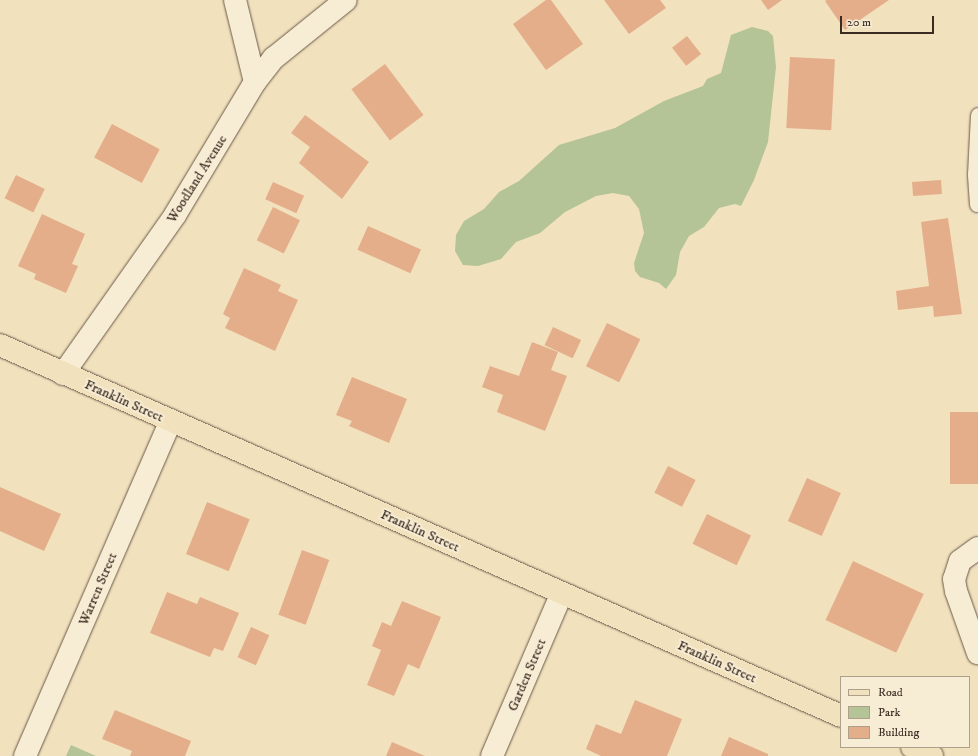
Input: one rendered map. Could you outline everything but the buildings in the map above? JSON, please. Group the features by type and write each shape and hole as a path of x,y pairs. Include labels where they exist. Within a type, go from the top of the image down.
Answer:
{"main road":[{"name":"Franklin Street","path":"0,345 840,716"},
{"path":"914,748 932,756"}],"street":[{"path":"235,0 255,82"},
{"name":"Woodland Avenue","path":"63,374 175,215 255,82 274,58 346,0"},
{"name":"Warren Street","path":"25,756 171,421"},
{"path":"978,548 960,561 954,579 956,592 978,653"},
{"name":"Garden Street","path":"492,756 562,594"}],"lane":[{"path":"977,204 975,174 978,115"}],"green space":[{"path":"752,27 768,31 773,36 776,67 768,142 754,180 741,206 735,204 719,208 704,227 689,236 680,252 676,275 666,289 659,283 640,277 635,271 634,263 644,233 639,209 629,196 613,193 596,196 565,212 540,233 516,242 501,259 478,266 463,265 455,251 456,235 464,221 484,209 499,192 519,181 559,145 615,128 664,101 703,86 707,79 721,73 731,35"},
{"path":"71,745 96,756 66,756"}]}
